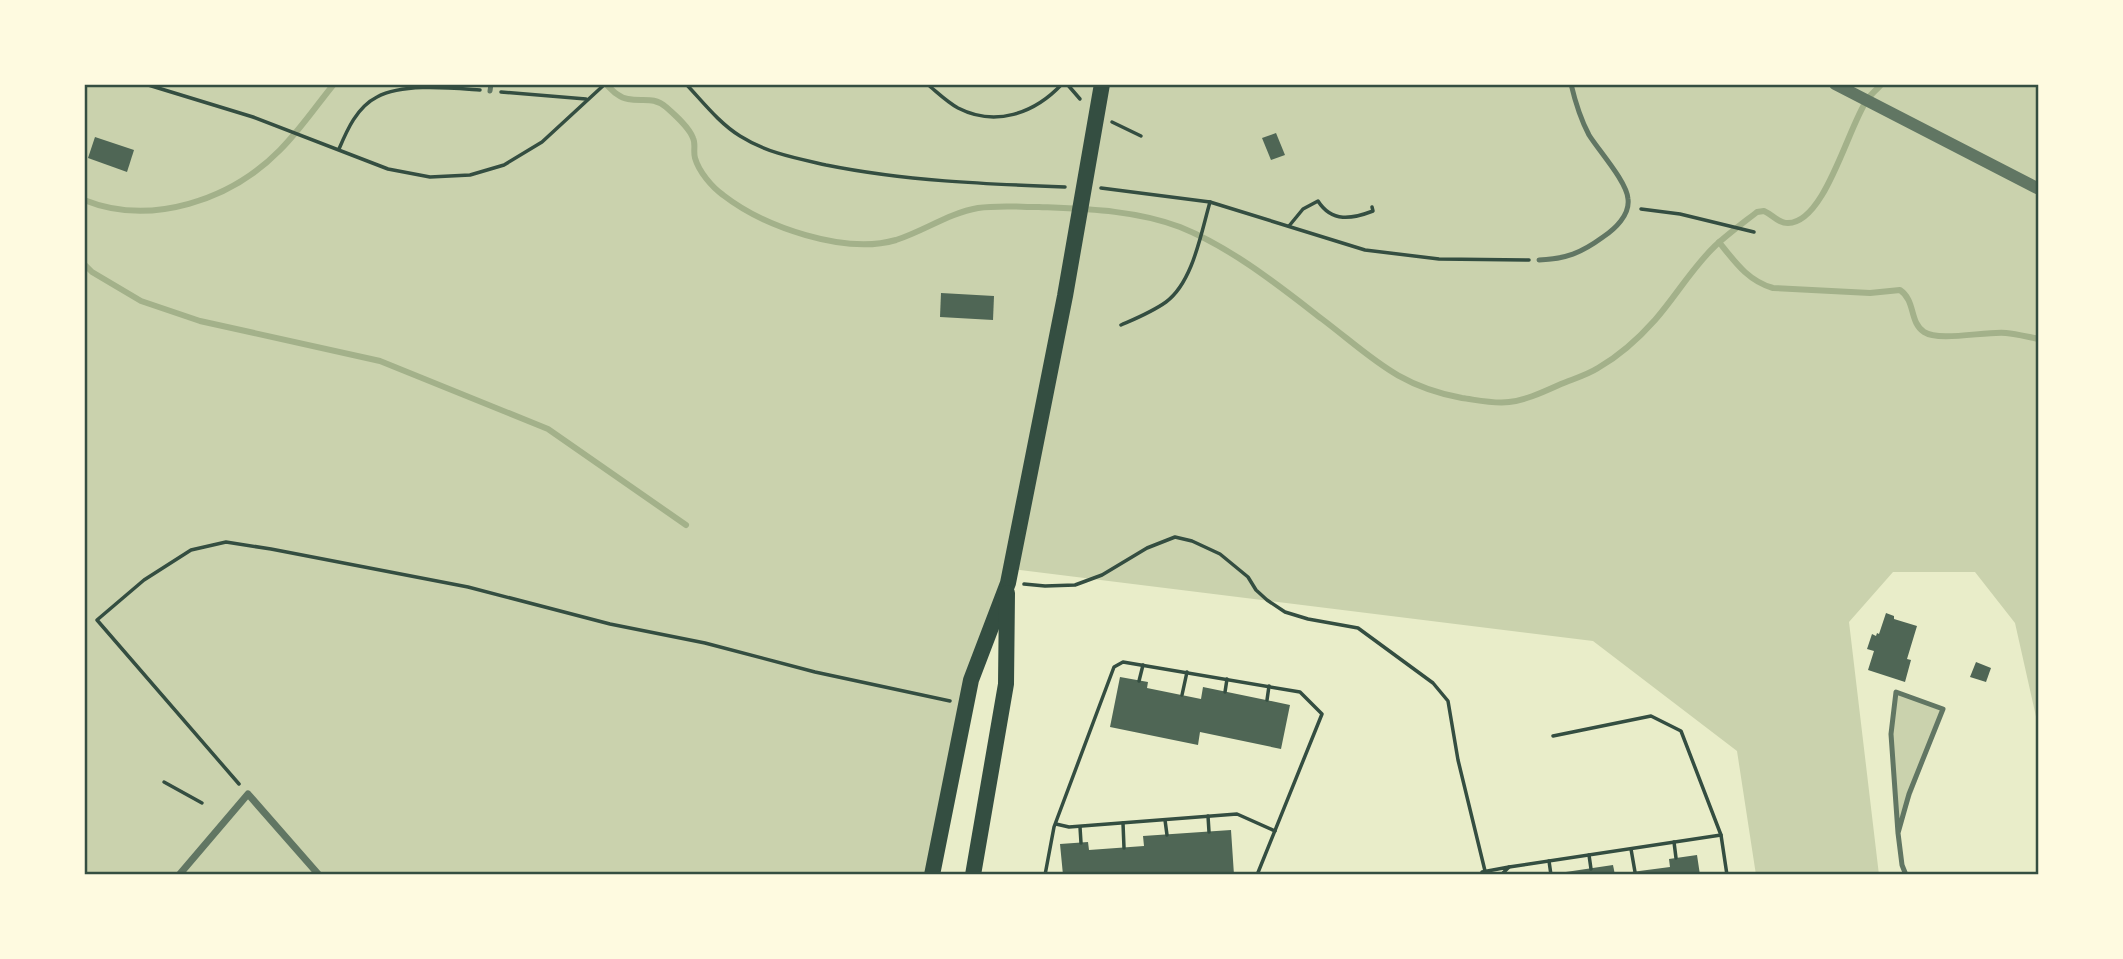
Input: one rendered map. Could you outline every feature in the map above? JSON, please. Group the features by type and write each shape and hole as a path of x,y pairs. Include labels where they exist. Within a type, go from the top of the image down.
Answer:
{"highway":[{"path":"932,875 971,680 1007,583 1065,296 1102,84"},
{"path":"973,875 1006,684 1007,583"}],"street":[{"path":"1835,84 2039,189"},
{"path":"179,875 248,794 319,875"}],"lane":[{"path":"1539,260 1573,256 1612,231 1628,208 1628,196 1588,132 1571,84"},
{"path":"1898,833 1909,794 1942,709 1896,692 1891,734 1898,833 1906,875"}],"path":[{"path":"145,84 264,120 388,169 430,177 470,175 504,165 542,142 605,84"},
{"path":"927,84 957,107 984,118 1005,117 1031,108 1062,84"},
{"path":"1067,84 1083,102"},
{"path":"339,149 356,116 366,105 377,96 394,91 490,88 586,99"},
{"path":"1116,125 1141,136"},
{"path":"1289,226 1303,209 1318,201 1327,212 1348,219 1373,211 1372,207"},
{"path":"1121,324 1151,312 1169,300 1186,276 1195,256 1210,202"},
{"path":"1628,208 1680,214 1754,232"},
{"path":"1007,583 1075,585 1102,575 1147,548 1175,537 1192,541 1220,554 1248,577 1256,590 1267,600 1285,612 1358,628 1433,683 1448,701 1458,760 1484,873 1721,835"},
{"path":"248,794 97,620 144,580 191,550 226,542 468,587 610,624 705,643 815,672 966,704"},
{"path":"1045,875 1056,824 1114,667 1123,662 1300,692 1322,714 1257,875"},
{"path":"1139,681 1143,665"},
{"path":"1182,695 1187,672"},
{"path":"1225,692 1227,679"},
{"path":"1267,700 1269,687"},
{"path":"1553,736 1651,716 1681,732 1721,835 1727,875"},
{"path":"164,782 202,803"},
{"path":"1056,824 1080,827 1237,814 1275,831"},
{"path":"1208,816 1209,832"},
{"path":"1166,820 1167,835"},
{"path":"1123,823 1124,848"},
{"path":"1080,827 1081,843"},
{"path":"1674,842 1676,858"},
{"path":"1631,849 1634,872"},
{"path":"1589,855 1591,869"},
{"path":"1549,861 1551,875"},
{"path":"1501,875 1509,867"}],"green space":[{"path":"84,84 2039,84 2039,730 2015,623 1975,572 1893,572 1849,622 1879,875 1756,875 1737,751 1593,641 1011,569 971,680 932,875 84,875"},
{"path":"1896,692 1943,709 1898,833 1891,734"}],"building":[{"path":"1276,133 1285,155 1271,160 1262,138"},
{"path":"95,137 134,150 127,172 88,158"},
{"path":"941,293 994,296 993,320 940,317"},
{"path":"1886,613 1894,616 1894,619 1917,626 1907,659 1911,660 1905,682 1868,670 1874,651 1867,649 1872,634 1879,634"},
{"path":"1976,662 1991,668 1986,682 1970,677"},
{"path":"1120,677 1148,682 1147,688 1201,699 1203,687 1290,705 1281,749 1200,732 1198,745 1110,727"},
{"path":"1231,830 1234,875 1063,875 1060,844 1088,842 1089,850 1144,846 1143,836"},
{"path":"1697,855 1700,875 1624,875 1670,867 1669,859"},
{"path":"1613,865 1615,875 1559,875 1559,873"}],"waterway":[{"path":"84,200 110,208 136,211 189,204 214,195 238,183 280,150 334,84"},
{"path":"606,84 625,98 652,100 666,107 691,134 697,163 715,188 740,207 782,227 830,241 876,244 896,240 967,210 986,207 1111,211 1163,221 1218,245 1236,256 1289,293 1371,358 1402,378 1439,393 1497,402 1516,401 1536,395 1589,373 1614,358 1655,320 1715,246 1757,212 1764,211 1784,223 1801,219 1813,208 1824,191 1860,113 1882,84"},
{"path":"1719,242 1749,276 1773,288 1870,293 1900,290 1908,300 1919,328 1931,335 2006,333 2039,339"},
{"path":"84,264 92,272 141,301 200,321 380,361 548,429 686,525"}]}
